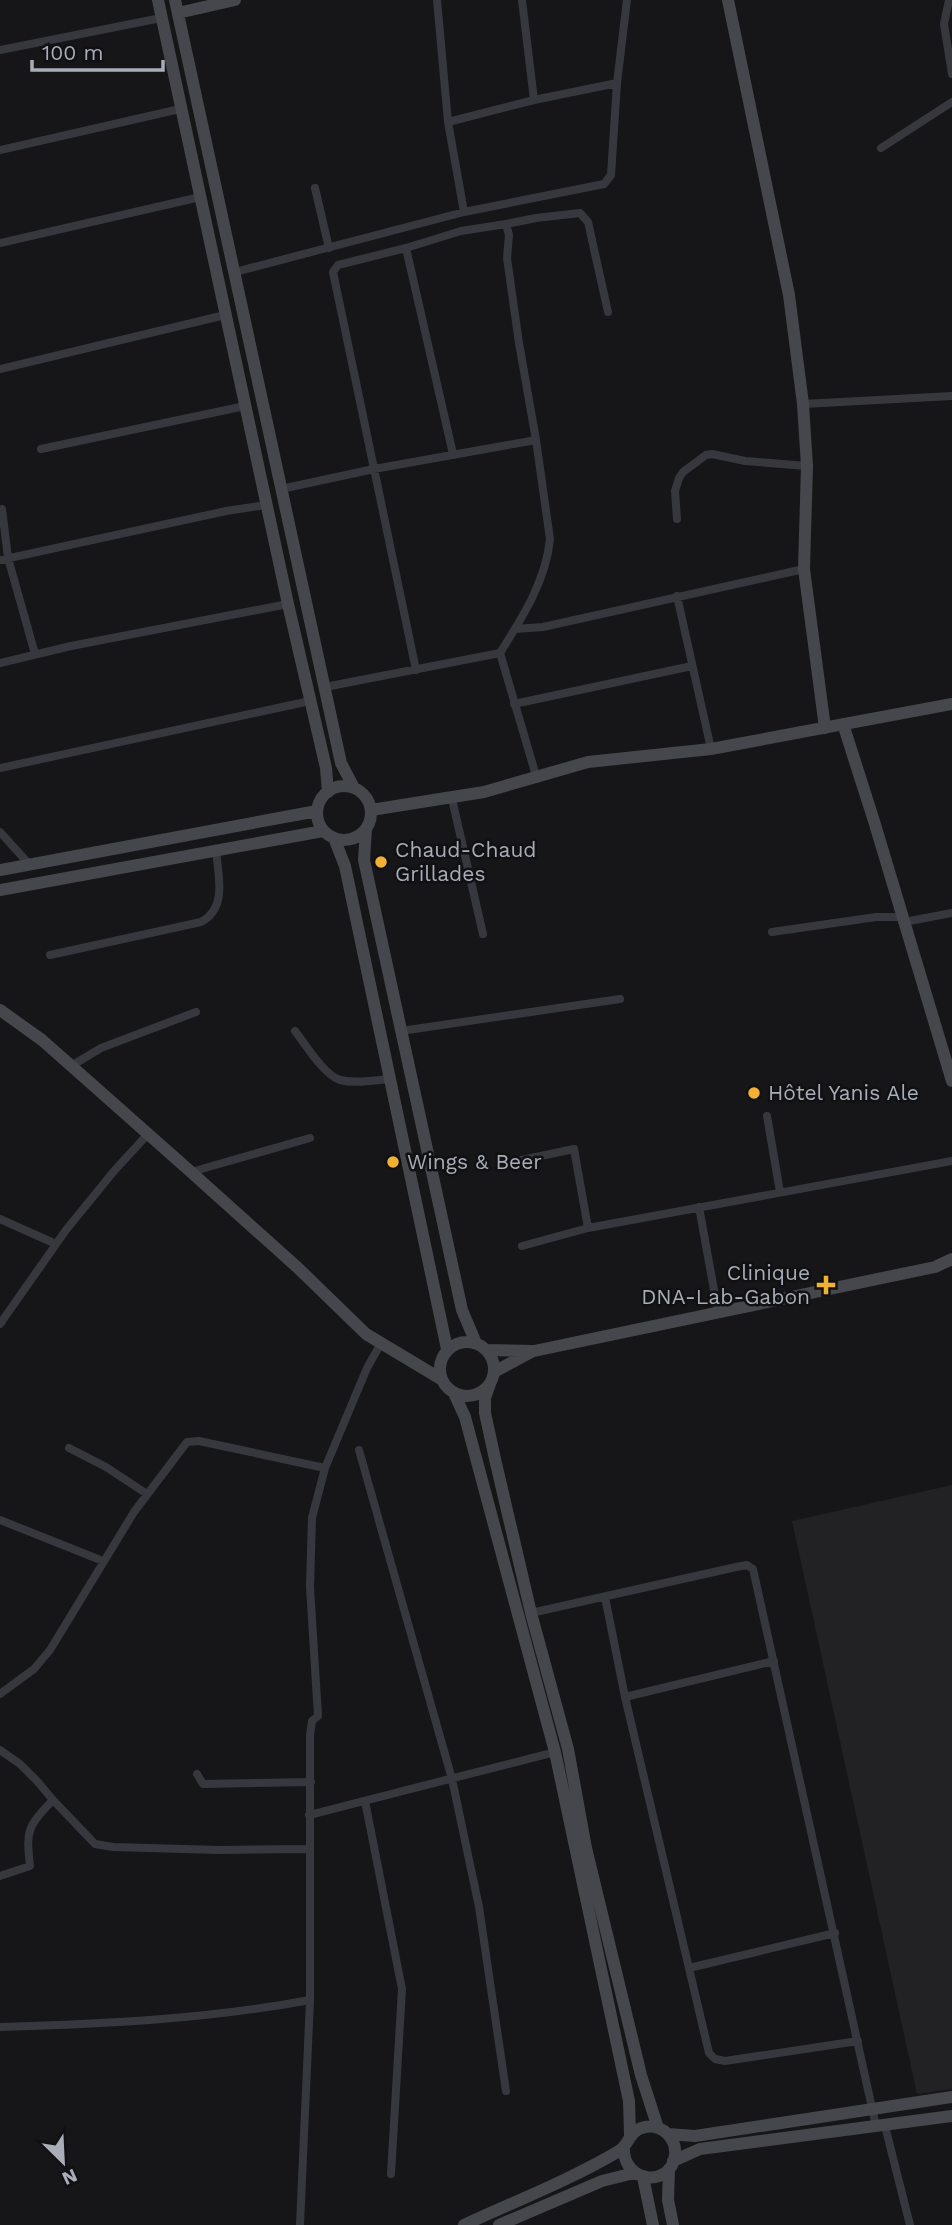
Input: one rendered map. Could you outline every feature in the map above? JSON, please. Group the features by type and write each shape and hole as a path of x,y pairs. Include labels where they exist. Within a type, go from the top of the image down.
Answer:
{"main road":[{"path":"158,0 266,505 326,768 328,792"},
{"path":"235,0 177,7 341,763 354,788 366,796 371,810 371,820 366,829 364,860 462,1310 481,1346 493,1360 492,1378 485,1398 485,1413 531,1613 568,1749 586,1849 641,2074 663,2131 675,2147 668,2200 673,2225"},
{"path":"728,0 789,295 803,404 807,466 804,569 825,728"},
{"path":"371,810 452,799 537,779 588,762 711,748 952,704"},
{"path":"843,724 952,1081"},
{"path":"354,788 340,787 328,792 319,803 318,822 329,834 345,866 447,1349"},
{"path":"0,870 317,811"},
{"path":"0,890 216,850 329,834 352,839 366,829"},
{"path":"0,1010 42,1040 298,1268 366,1334 380,1345 441,1379 454,1393 466,1417 555,1752 629,2101 630,2135 624,2148 625,2162 638,2175 653,2225"},
{"path":"441,1379 440,1363 447,1349 461,1342 534,1350 934,1267 952,1259"},
{"path":"934,1267 952,1268"},
{"path":"454,1393 473,1396 481,1392 492,1378 534,1350"},
{"path":"630,2135 643,2127 695,2136 952,2097"},
{"path":"499,2225 602,2181 638,2175 657,2176 700,2149 952,2116"},
{"path":"464,2225 595,2165 624,2148"}],"street":[{"path":"437,0 448,122 464,212"},
{"path":"523,0 534,100"},
{"path":"235,272 464,212 597,186 609,180 626,0"},
{"path":"949,0 944,24 952,74"},
{"path":"0,50 161,18"},
{"path":"448,122 617,83"},
{"path":"881,148 952,102"},
{"path":"0,150 180,109"},
{"path":"315,188 329,248"},
{"path":"0,243 200,197"},
{"path":"416,670 333,272 338,265 461,231 580,213 588,222 608,312"},
{"path":"325,687 500,653 539,585 550,539 507,258 509,235 506,224"},
{"path":"406,248 453,454"},
{"path":"0,369 225,314"},
{"path":"803,404 952,396"},
{"path":"41,449 245,406"},
{"path":"281,489 536,440"},
{"path":"677,519 676,491 679,478 706,455 807,466"},
{"path":"4,559 226,511 266,505"},
{"path":"2,509 4,559 35,654"},
{"path":"515,629 543,627 804,569"},
{"path":"677,596 711,748"},
{"path":"0,663 288,604"},
{"path":"500,653 537,779"},
{"path":"514,704 692,666"},
{"path":"0,768 310,701"},
{"path":"452,799 483,934"},
{"path":"0,832 30,864"},
{"path":"50,955 201,922 208,918 218,905 219,897 216,850"},
{"path":"772,932 876,917 903,919 952,913"},
{"path":"401,1031 620,999"},
{"path":"71,1066 101,1048 196,1012"},
{"path":"295,1031 319,1063 337,1079 391,1079"},
{"path":"768,1116 780,1192"},
{"path":"0,1324 56,1244 114,1171 148,1134"},
{"path":"191,1172 310,1139"},
{"path":"503,1164 573,1149 587,1228"},
{"path":"522,1246 587,1228 952,1161"},
{"path":"699,1207 718,1312"},
{"path":"0,1220 56,1244"},
{"path":"300,2225 310,2000 309,1815 312,1721 318,1716 310,1587 312,1518 325,1468 367,1368 380,1345"},
{"path":"0,1694 34,1670 50,1650 147,1494 184,1445 191,1440 325,1468"},
{"path":"69,1448 106,1467 147,1494"},
{"path":"359,1450 452,1779 479,1907 506,2091"},
{"path":"0,1520 103,1561"},
{"path":"531,1613 747,1565 753,1569 873,2109 910,2225"},
{"path":"605,1597 625,1697 709,2053 715,2059 725,2061 858,2041"},
{"path":"625,1697 774,1661"},
{"path":"0,1750 20,1764 95,1844 113,1847 219,1850 309,1849"},
{"path":"309,1815 555,1752"},
{"path":"197,1774 203,1784 311,1782"},
{"path":"0,1876 30,1866 27,1834 36,1818 53,1800"},
{"path":"365,1801 402,1989 391,2174"},
{"path":"689,1968 835,1933"},
{"path":"0,2027 94,2025 238,2012 310,2000"}],"shaded area":[{"path":"952,1485 952,2089 917,2094 792,1521"}],"place":[{"name":"Chaud-Chaud Grillades","path":"381,862"},
{"name":"Hôtel Yanis Ale","path":"754,1093"},
{"name":"Wings & Beer","path":"393,1162"},
{"name":"Clinique DNA-Lab-Gabon","path":"826,1285"}]}
